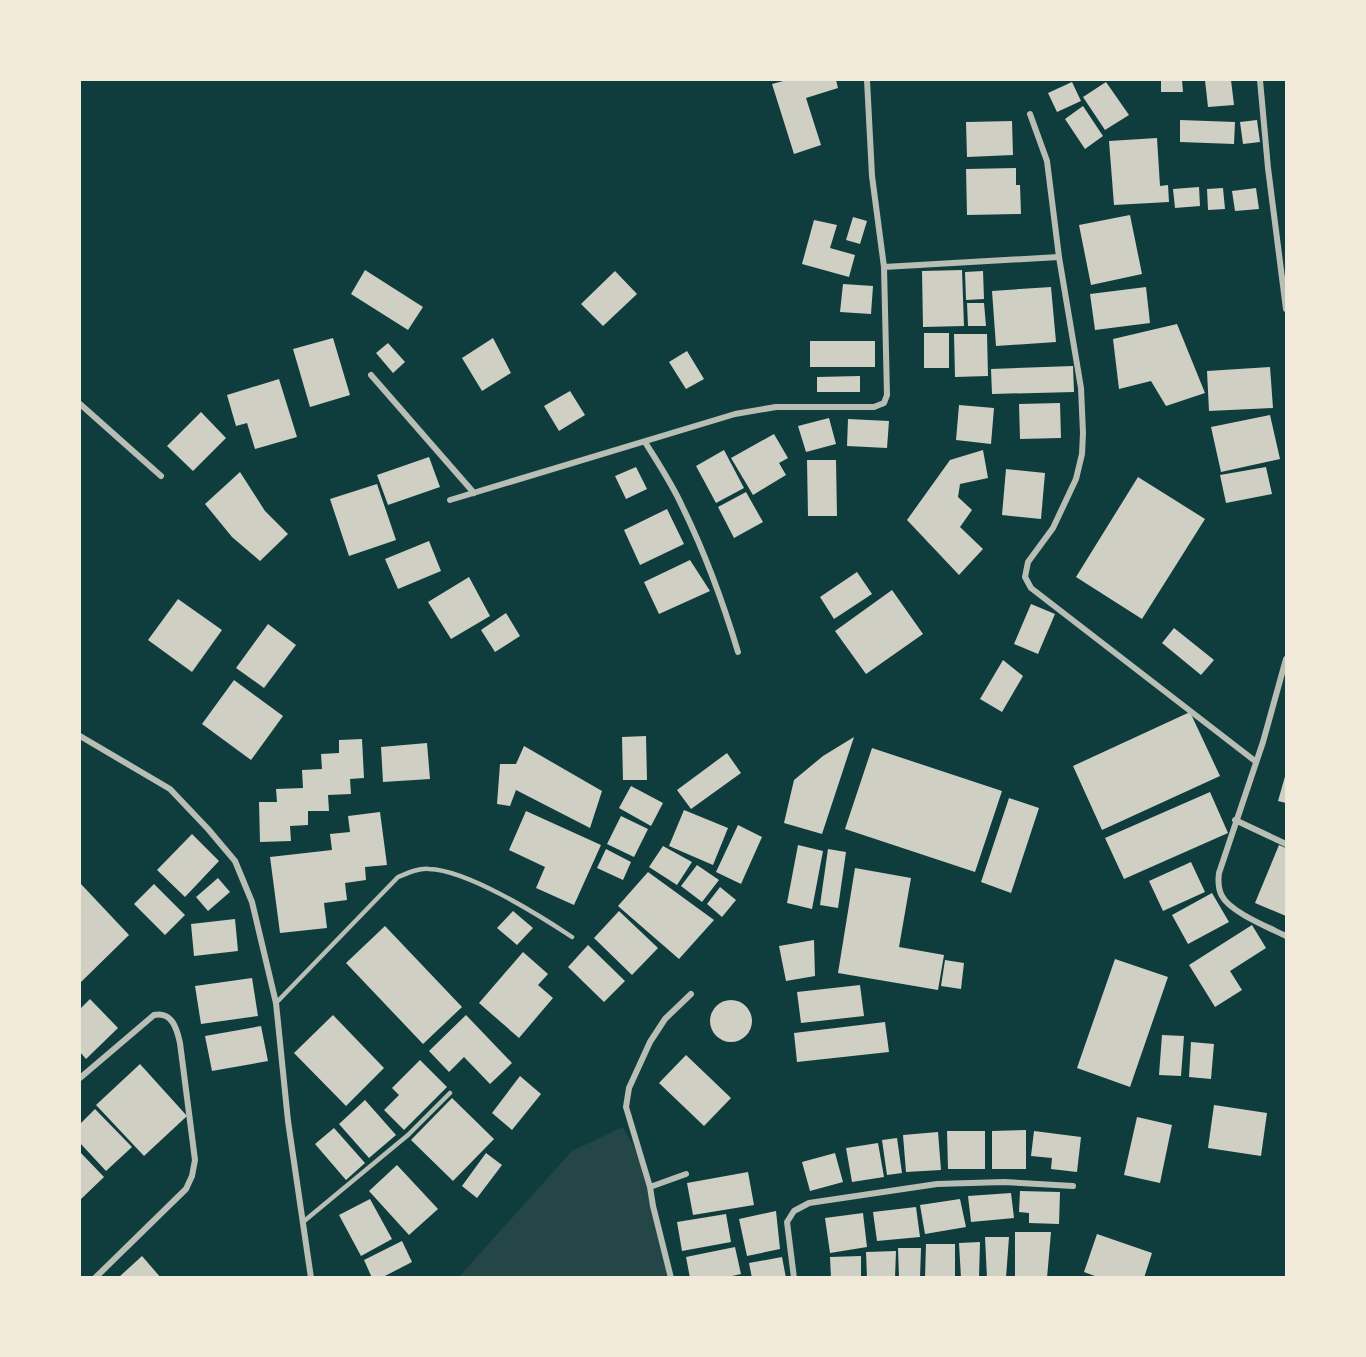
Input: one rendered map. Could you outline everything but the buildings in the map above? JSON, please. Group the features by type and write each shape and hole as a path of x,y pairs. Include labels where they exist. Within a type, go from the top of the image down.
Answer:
{"street":[{"path":"450,500 735,414 776,407 880,406 884,403 887,395 884,267 872,176 867,80"},
{"path":"1260,80 1268,168 1287,309"},
{"path":"1030,114 1047,161 1059,257 1081,388 1083,433 1082,454 1076,479 1053,528 1028,562 1026,577 1031,588 1255,761"},
{"path":"884,267 1059,257"},
{"path":"370,375 474,493"},
{"path":"80,404 161,476"},
{"path":"645,442 682,505 723,603 738,652"},
{"path":"1287,659 1263,742 1235,820 1219,873 1218,884 1222,898 1227,904 1287,936"},
{"path":"80,736 170,789 235,861 252,902 276,1003 288,1121 311,1278"},
{"path":"1235,820 1287,844"},
{"path":"671,1278 650,1186 626,1107 629,1088 650,1042 665,1019 691,994"},
{"path":"80,1078 154,1015 167,1016 176,1028 195,1160 192,1176 186,1189 95,1278"},
{"path":"650,1186 686,1173"},
{"path":"794,1278 787,1222 794,1211 809,1203 937,1184 1004,1182 1073,1186"}],"lane":[{"path":"276,1003 398,877 411,871 434,869 462,876 544,918 572,937"},
{"path":"303,1222 408,1134 450,1093"}],"shaded area":[{"path":"623,1127 642,1162 669,1277 458,1278 572,1151"}]}
